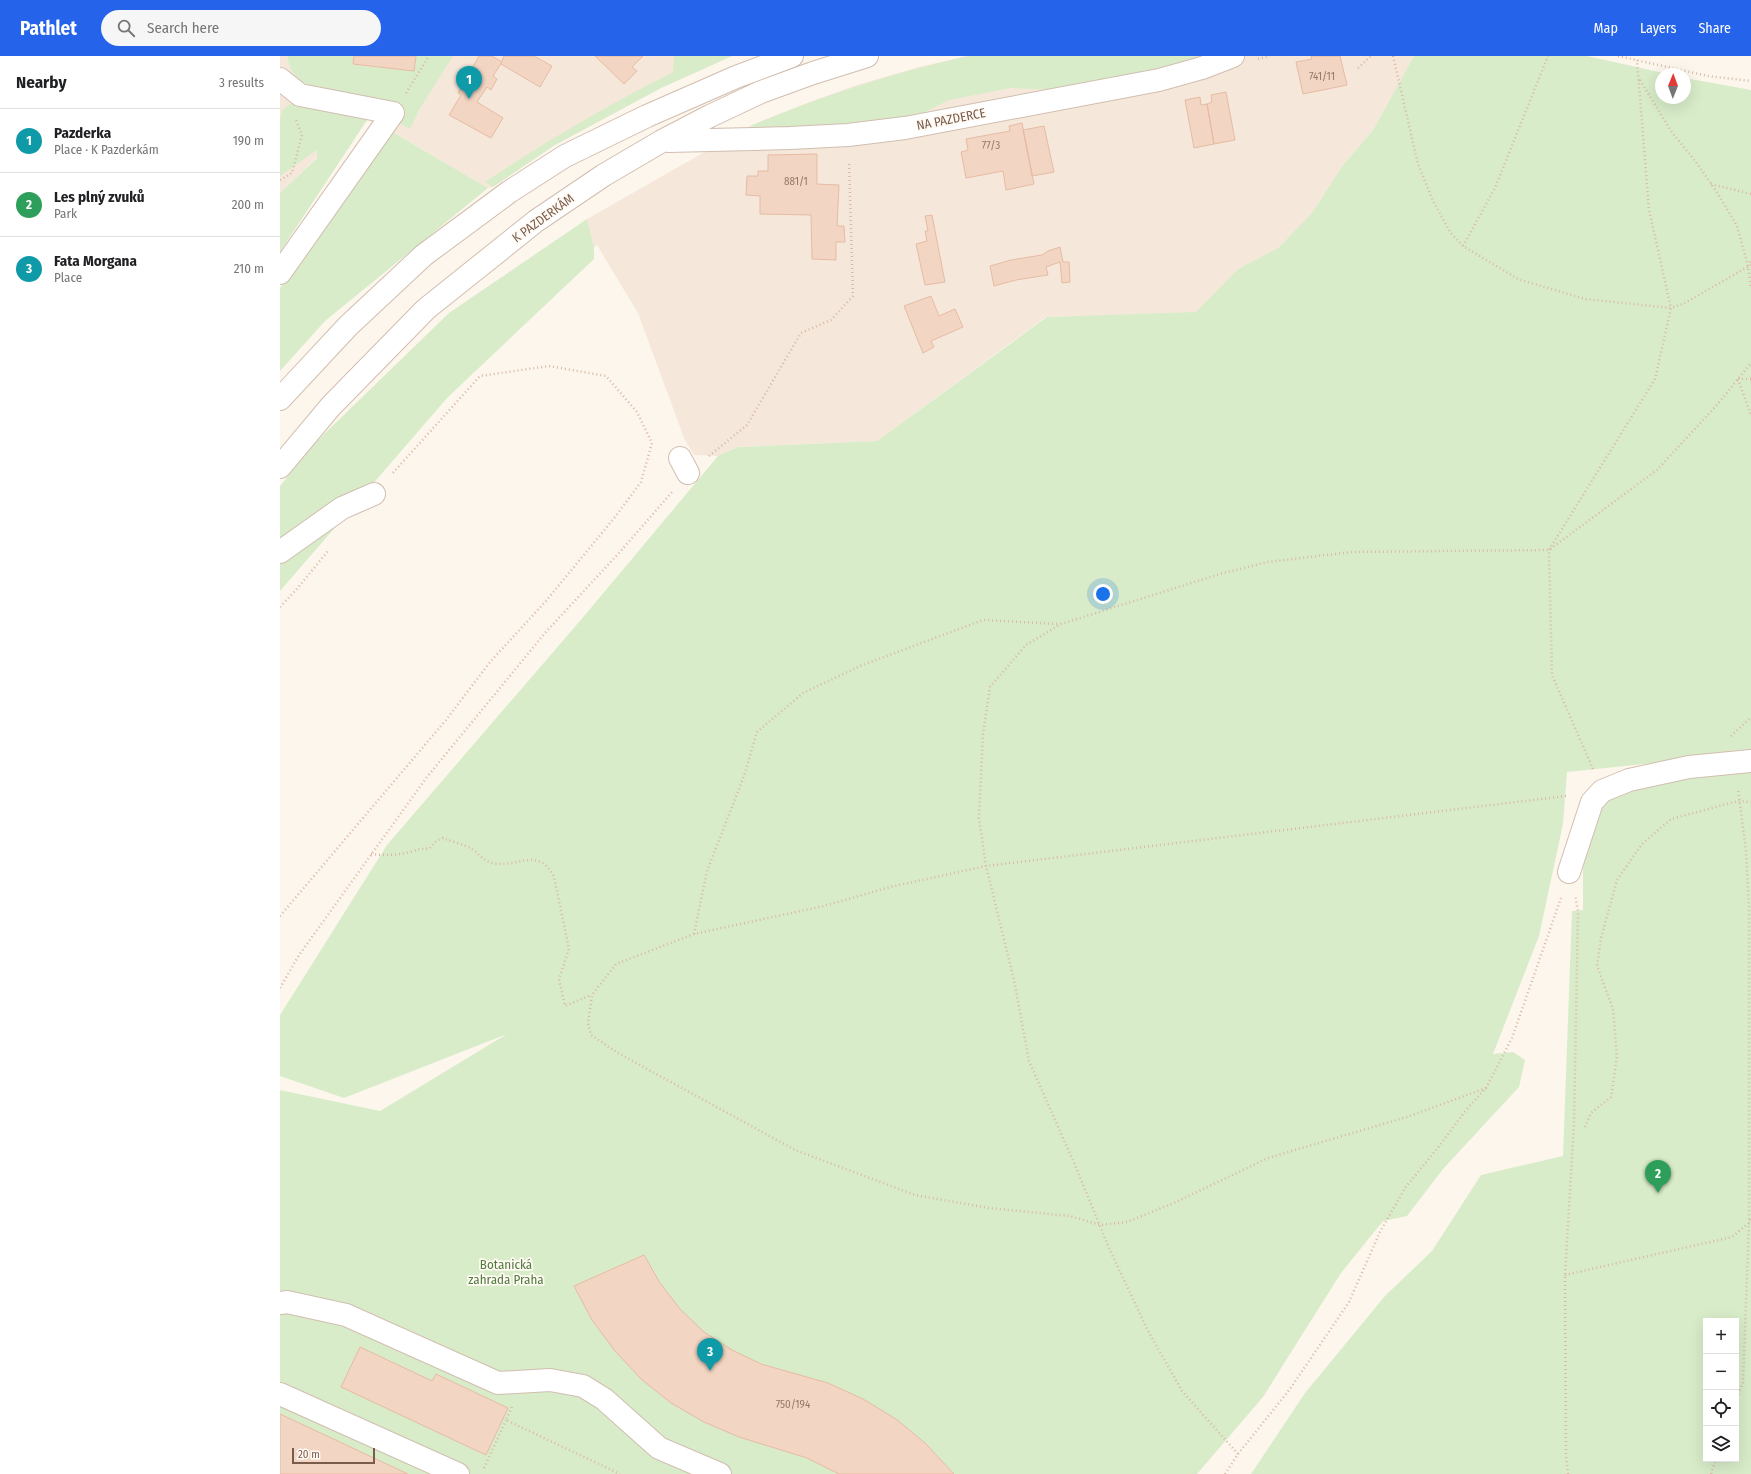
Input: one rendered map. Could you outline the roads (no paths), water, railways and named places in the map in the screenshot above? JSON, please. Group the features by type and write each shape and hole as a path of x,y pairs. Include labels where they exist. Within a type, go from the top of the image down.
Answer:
{"street":[{"path":"280,399 348,326 424,254 509,192 565,156 647,116 736,77 792,56"},
{"name":"K PAZDERKÁM","path":"280,467 331,406 426,309 536,221 604,175 662,141 761,92 813,73 867,56"},
{"name":"NA PAZDERCE","path":"662,141 848,135 905,128 1159,80 1202,68 1233,56"},
{"path":"280,79 300,95 393,113 280,272"},
{"path":"280,552 342,508 374,494"},
{"path":"1570,872 1592,802 1602,791 1629,780 1689,767 1743,762"},
{"path":"280,1303 287,1302 346,1315 498,1383 550,1380 583,1386 604,1399 659,1448 720,1474"},
{"path":"280,1394 458,1474"}],"place":[{"name":"Pazderka","path":"469,99"},
{"name":"Les plný zvuků","path":"1658,1193"},
{"name":"Fata Morgana","path":"710,1371"}],"park label":[{"name":"Botanická zahrada Praha","path":"506,1272"}]}
